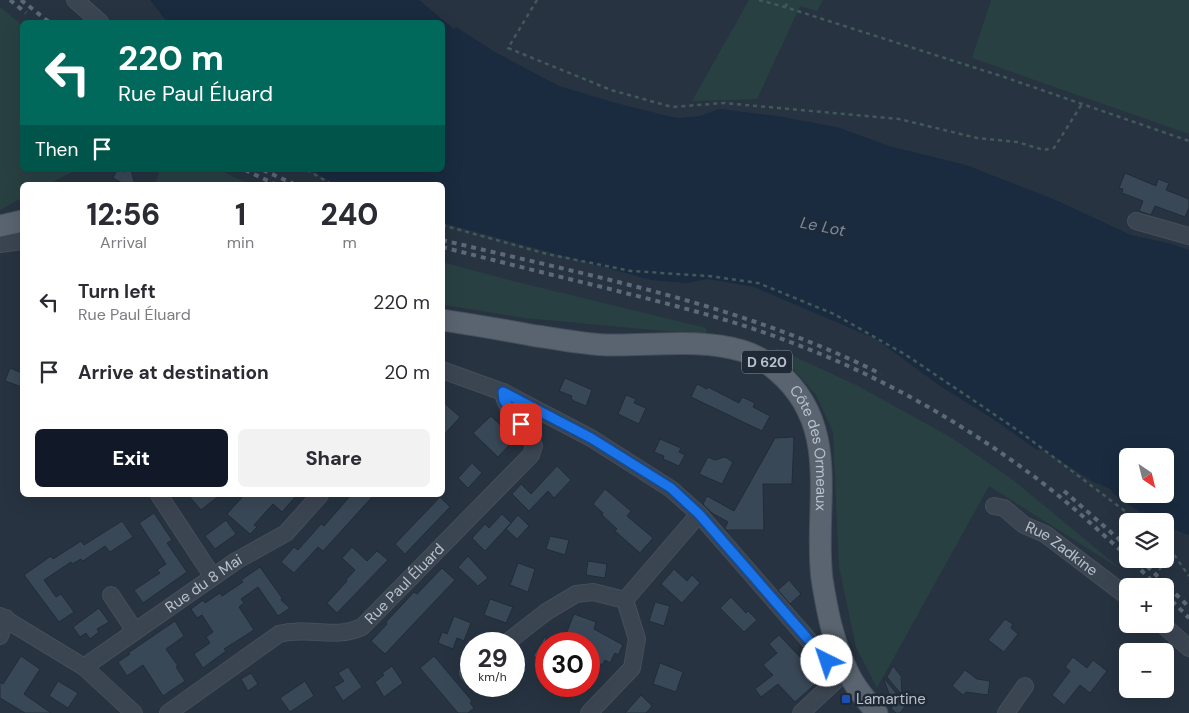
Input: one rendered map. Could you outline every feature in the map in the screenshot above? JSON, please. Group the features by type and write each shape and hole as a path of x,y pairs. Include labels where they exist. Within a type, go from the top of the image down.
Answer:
{"main road":[{"path":"0,226 20,221"},
{"name":"Côte des Ormeaux","path":"445,320 608,345 675,343 718,346 744,351 766,361 789,381 803,401 816,428 822,468 819,546 828,614 847,670 861,693 877,713"}],"street":[{"path":"75,0 98,20"},
{"path":"1136,222 1189,236"},
{"path":"0,244 20,241"},
{"path":"445,371 503,392 591,438 671,488 699,514 827,661 838,668 847,670"},
{"name":"Rue Paul Éluard","path":"168,713 279,634 292,631 336,634 350,632 362,627 531,454 534,446 530,435 504,400 503,392"},
{"path":"159,497 213,577"},
{"name":"Rue du 8 Mai","path":"84,667 236,561 286,533 318,497"},
{"name":"Rue Zadkine","path":"994,506 1004,508 1024,525 1045,534 1119,590"},
{"path":"625,600 699,514"},
{"path":"520,632 546,612 576,594 593,592 625,600"},
{"path":"111,595 136,631"},
{"path":"589,713 632,668 637,639 625,600"},
{"path":"0,636 3,617 84,667 134,713"},
{"path":"1172,633 1189,648"},
{"path":"801,713 847,670"},
{"path":"1006,713 1025,686"}],"path":[{"path":"537,0 508,48 611,90 672,107 724,104 899,119 977,138 1017,142 1044,150 1054,148 1082,104"},
{"path":"759,0 1189,140"},
{"path":"785,7 789,0"},
{"path":"311,172 329,182"},
{"path":"445,226 547,254 631,271 709,276 758,283 834,314 906,355 973,400 1023,434 1127,513"},
{"path":"1174,555 1189,576"}],"green space":[{"path":"749,0 823,0 817,11 800,6 757,99 692,101"},
{"path":"991,0 1189,0 1189,134 972,58"},
{"path":"0,7 20,23 20,172 72,172 53,182 20,182 20,199 0,210"},
{"path":"157,172 224,172 244,182 156,182 159,173"},
{"path":"445,263 706,328 707,335 525,318 445,305"},
{"path":"774,347 858,386 952,438 1013,480 1122,570 989,486 877,688 856,647 839,567 833,432 816,395"}],"water":[{"path":"150,0 419,0 443,20 165,20"},
{"name":"Le Lot","path":"445,22 454,29 456,27 495,52 559,86 672,117 700,116 720,109 777,116 837,127 889,146 966,165 1058,201 1131,235 1172,244 1189,250 1189,535 1174,529 1174,513 1143,513 1126,503 1174,503 1174,448 1119,448 1119,499 1110,489 1092,481 1042,449 1037,450 993,419 940,386 876,339 754,287 708,279 686,283 651,280 445,224 445,182 331,182 314,172 445,172"}],"building":[{"path":"116,172 132,172 134,182 120,182 113,178"},
{"path":"1125,173 1156,186 1158,179 1169,183 1166,190 1189,199 1189,208 1185,217 1155,206 1151,215 1139,211 1143,201 1122,193 1123,189 1119,188"},
{"path":"10,368 20,372 20,386 5,381"},
{"path":"565,378 592,390 586,406 574,401 571,398 572,396 559,391"},
{"path":"697,384 707,389 708,387 739,403 742,397 755,403 753,407 770,416 762,431 691,397"},
{"path":"626,395 636,399 634,403 646,408 639,424 618,414"},
{"path":"445,404 460,417 445,434"},
{"path":"491,416 515,439 498,457 473,433"},
{"path":"794,437 792,484 763,484 764,530 726,530 728,522 712,513 703,504 707,496 734,511 775,438"},
{"path":"660,439 681,448 679,452 685,455 679,466 663,459 664,456 654,452"},
{"path":"708,457 715,460 725,457 733,462 722,484 699,474"},
{"path":"472,463 482,473 468,488 458,478"},
{"path":"557,466 571,480 554,498 548,491 529,511 512,494 521,484 531,494"},
{"path":"605,489 631,511 627,516 653,538 640,553 615,531 617,529 593,504"},
{"path":"190,497 217,497 201,510"},
{"path":"242,497 295,497 282,512 273,504 254,525 257,527 250,534 227,514"},
{"path":"349,497 372,497 323,551 318,547 294,573 281,562 294,547 298,550 321,524 324,526"},
{"path":"440,497 450,507 405,554 395,544"},
{"path":"154,513 172,540 167,543 187,572 143,603 134,590 160,573 157,570 166,564 139,523"},
{"path":"502,514 511,523 485,551 472,538 485,524 489,528"},
{"path":"518,515 529,526 517,539 506,529"},
{"path":"226,520 236,534 215,549 205,536"},
{"path":"122,521 133,537 110,552 105,546 83,561 81,559 72,564 71,562 44,580 56,597 61,594 74,612 59,622 24,575 51,556 53,559 81,541 84,545"},
{"path":"550,536 569,540 565,555 546,549"},
{"path":"352,547 367,561 377,551 388,560 337,613 327,603 355,570 342,558"},
{"path":"468,556 488,578 478,586 458,567"},
{"path":"588,561 607,564 605,578 586,575"},
{"path":"518,563 535,569 528,592 510,585"},
{"path":"260,567 282,598 281,600 290,608 278,616 258,587 241,599 244,603 239,607 254,630 224,649 226,651 203,668 194,654 210,643 206,637 213,632 202,615 197,618 191,609 203,600 205,603 220,593 222,596 243,582 241,580"},
{"path":"442,568 455,580 385,654 371,641 414,592 417,594"},
{"path":"674,569 687,581 692,575 700,583 682,603 661,584"},
{"path":"789,580 801,594 790,604 778,590"},
{"path":"731,597 746,613 748,611 757,620 744,632 720,608"},
{"path":"490,599 513,607 506,623 484,615"},
{"path":"655,602 670,606 664,626 649,621"},
{"path":"99,608 109,622 97,629 99,632 90,639 86,633 80,637 73,627"},
{"path":"574,614 596,622 594,629 599,632 567,632"},
{"path":"454,616 471,623 468,632 460,632 460,639 457,638 453,649 438,643 442,632 447,634"},
{"path":"1005,619 1013,624 1011,628 1018,634 1004,652 988,640"},
{"path":"175,621 184,636 166,649 178,666 176,667 185,681 163,696 143,665 127,676 118,662"},
{"path":"600,632 623,645 618,655 615,653 610,663 605,660 602,665 600,664"},
{"path":"779,635 821,679 795,702 778,684 761,697 755,689 773,675 763,665 777,653 769,644"},
{"path":"21,656 40,669 24,694 51,713 25,713 0,698 0,682 3,684"},
{"path":"434,656 460,687 460,697 469,697 474,708 468,713 458,713 420,668"},
{"path":"1073,657 1087,668 1093,660 1107,671 1090,693 1080,685 1064,705 1052,695 1070,671 1065,667"},
{"path":"660,663 683,672 676,692 653,684"},
{"path":"392,666 403,683 384,697 375,682 384,675 382,673"},
{"path":"893,666 901,676 902,695 887,677"},
{"path":"348,667 362,687 343,701 334,687 344,681 338,673"},
{"path":"965,670 977,679 990,681 988,695 966,692 963,695 952,686"},
{"path":"251,673 258,684 248,691 241,679"},
{"path":"883,677 906,705 900,713 896,713 891,708 893,705"},
{"path":"58,681 78,693 68,708 49,696"},
{"path":"305,681 314,696 290,712 280,698"},
{"path":"641,695 652,706 646,713 625,713"}],"railway":[{"path":"10,0 26,13"},
{"path":"21,0 46,20"},
{"path":"249,172 271,182"},
{"path":"267,172 289,182"},
{"path":"445,241 610,280 721,311 776,329 829,350 881,374"},
{"path":"445,248 722,319 790,342 854,369 946,417 1004,455 1057,494 1119,549"},
{"path":"1064,491 1119,539"},
{"path":"1149,568 1189,607"},
{"path":"1141,570 1149,578"},
{"path":"1174,603 1189,618"}],"place":[{"name":"Lamartine","path":"846,699"}],"route":[{"path":"521,424 504,400 503,392 591,438 671,488 699,514 827,661"}]}
